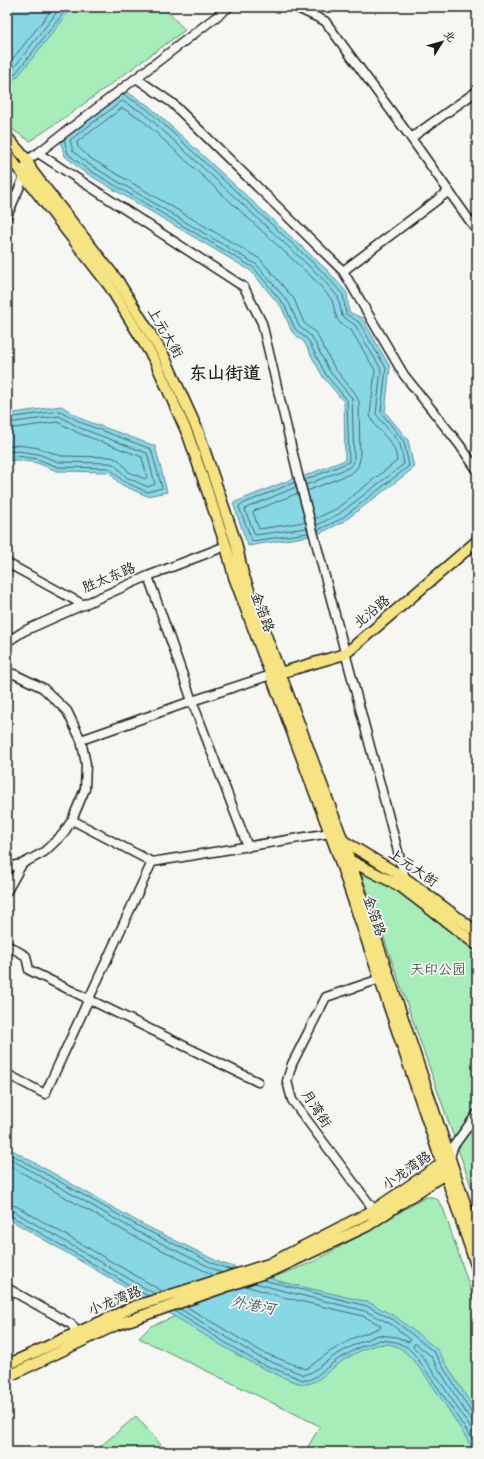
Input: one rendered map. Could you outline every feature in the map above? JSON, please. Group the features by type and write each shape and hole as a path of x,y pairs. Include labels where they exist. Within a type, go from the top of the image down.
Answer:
{"main road":[{"name":"上元大街","path":"7,137 27,160 32,171 118,281 164,356 198,431 236,543 239,575"},
{"name":"上元大街","path":"7,154 110,287 155,361 188,435 226,546 239,575"},
{"name":"北沿路","path":"275,674 344,654 477,541"},
{"name":"金箔路","path":"239,575 338,852 380,979 446,1161 477,1239"},
{"name":"金箔路","path":"275,674 351,862 446,1161 446,1174 477,1268"},
{"name":"上元大街","path":"330,833 405,878 477,932"},
{"name":"上元大街","path":"338,852 351,862 400,886 477,945"},
{"name":"小龙湾路","path":"272,1267 374,1210 446,1161"},
{"name":"小龙湾路","path":"7,1365 79,1337 114,1321 133,1307 272,1267 367,1226 446,1174"},
{"name":"小龙湾路","path":"7,1377 79,1337"}],"street":[{"path":"7,216 24,177 27,160 229,7"},
{"path":"295,7 325,22 411,138 477,231"},
{"path":"136,78 172,103 343,271 404,375 459,444 477,470"},
{"path":"411,138 477,91"},
{"path":"38,153 244,287 262,323 298,475 344,654 405,878"},
{"path":"343,271 449,191"},
{"name":"胜太东路","path":"7,563 84,605 148,576 226,546"},
{"path":"148,576 192,701 248,847"},
{"path":"7,642 24,631 84,605"},
{"path":"7,673 14,674 43,688 66,711 81,740 86,764 85,789 72,820 64,834 44,852 22,864 7,867"},
{"path":"81,740 275,674"},
{"path":"72,820 152,862 330,833"},
{"path":"7,1074 45,1094 152,862"},
{"path":"7,891 22,864"},
{"path":"7,945 26,956 29,970 258,1082"},
{"name":"月湾街","path":"374,1210 292,1100 287,1081 292,1064 326,998 380,979"},
{"path":"446,1161 453,1147 477,1114"},
{"path":"7,1288 71,1324 79,1337"}],"green space":[{"path":"7,7 163,7 185,30 70,114 30,141 7,126"},
{"name":"天印公园","path":"361,873 398,890 477,950 477,1203"},
{"path":"426,1197 433,1197 438,1200 443,1208 477,1309 477,1452 305,1452 320,1426 139,1338 151,1326 315,1261"},
{"path":"136,1416 167,1452 94,1452"}],"water":[{"path":"7,7 73,7 18,76 7,85"},
{"path":"122,89 149,106 328,271 347,293 349,312 362,318 390,367 385,412 408,440 414,468 343,522 316,535 248,546 233,503 292,479 302,477 345,460 344,402 323,377 304,342 292,332 282,308 251,271 81,170 65,156 59,137"},
{"path":"61,406 84,420 155,446 167,492 147,496 120,484 109,472 57,471 37,463 17,460 7,461 7,414"},
{"name":"外港河","path":"7,1147 142,1224 221,1263 282,1282 368,1302 396,1317 437,1349 477,1414 477,1452 475,1452 427,1377 405,1352 396,1346 381,1344 373,1346 344,1360 312,1383 302,1384 295,1382 264,1369 242,1357 7,1218"}],"district":[{"name":"东山街道","path":"225,374"}]}
